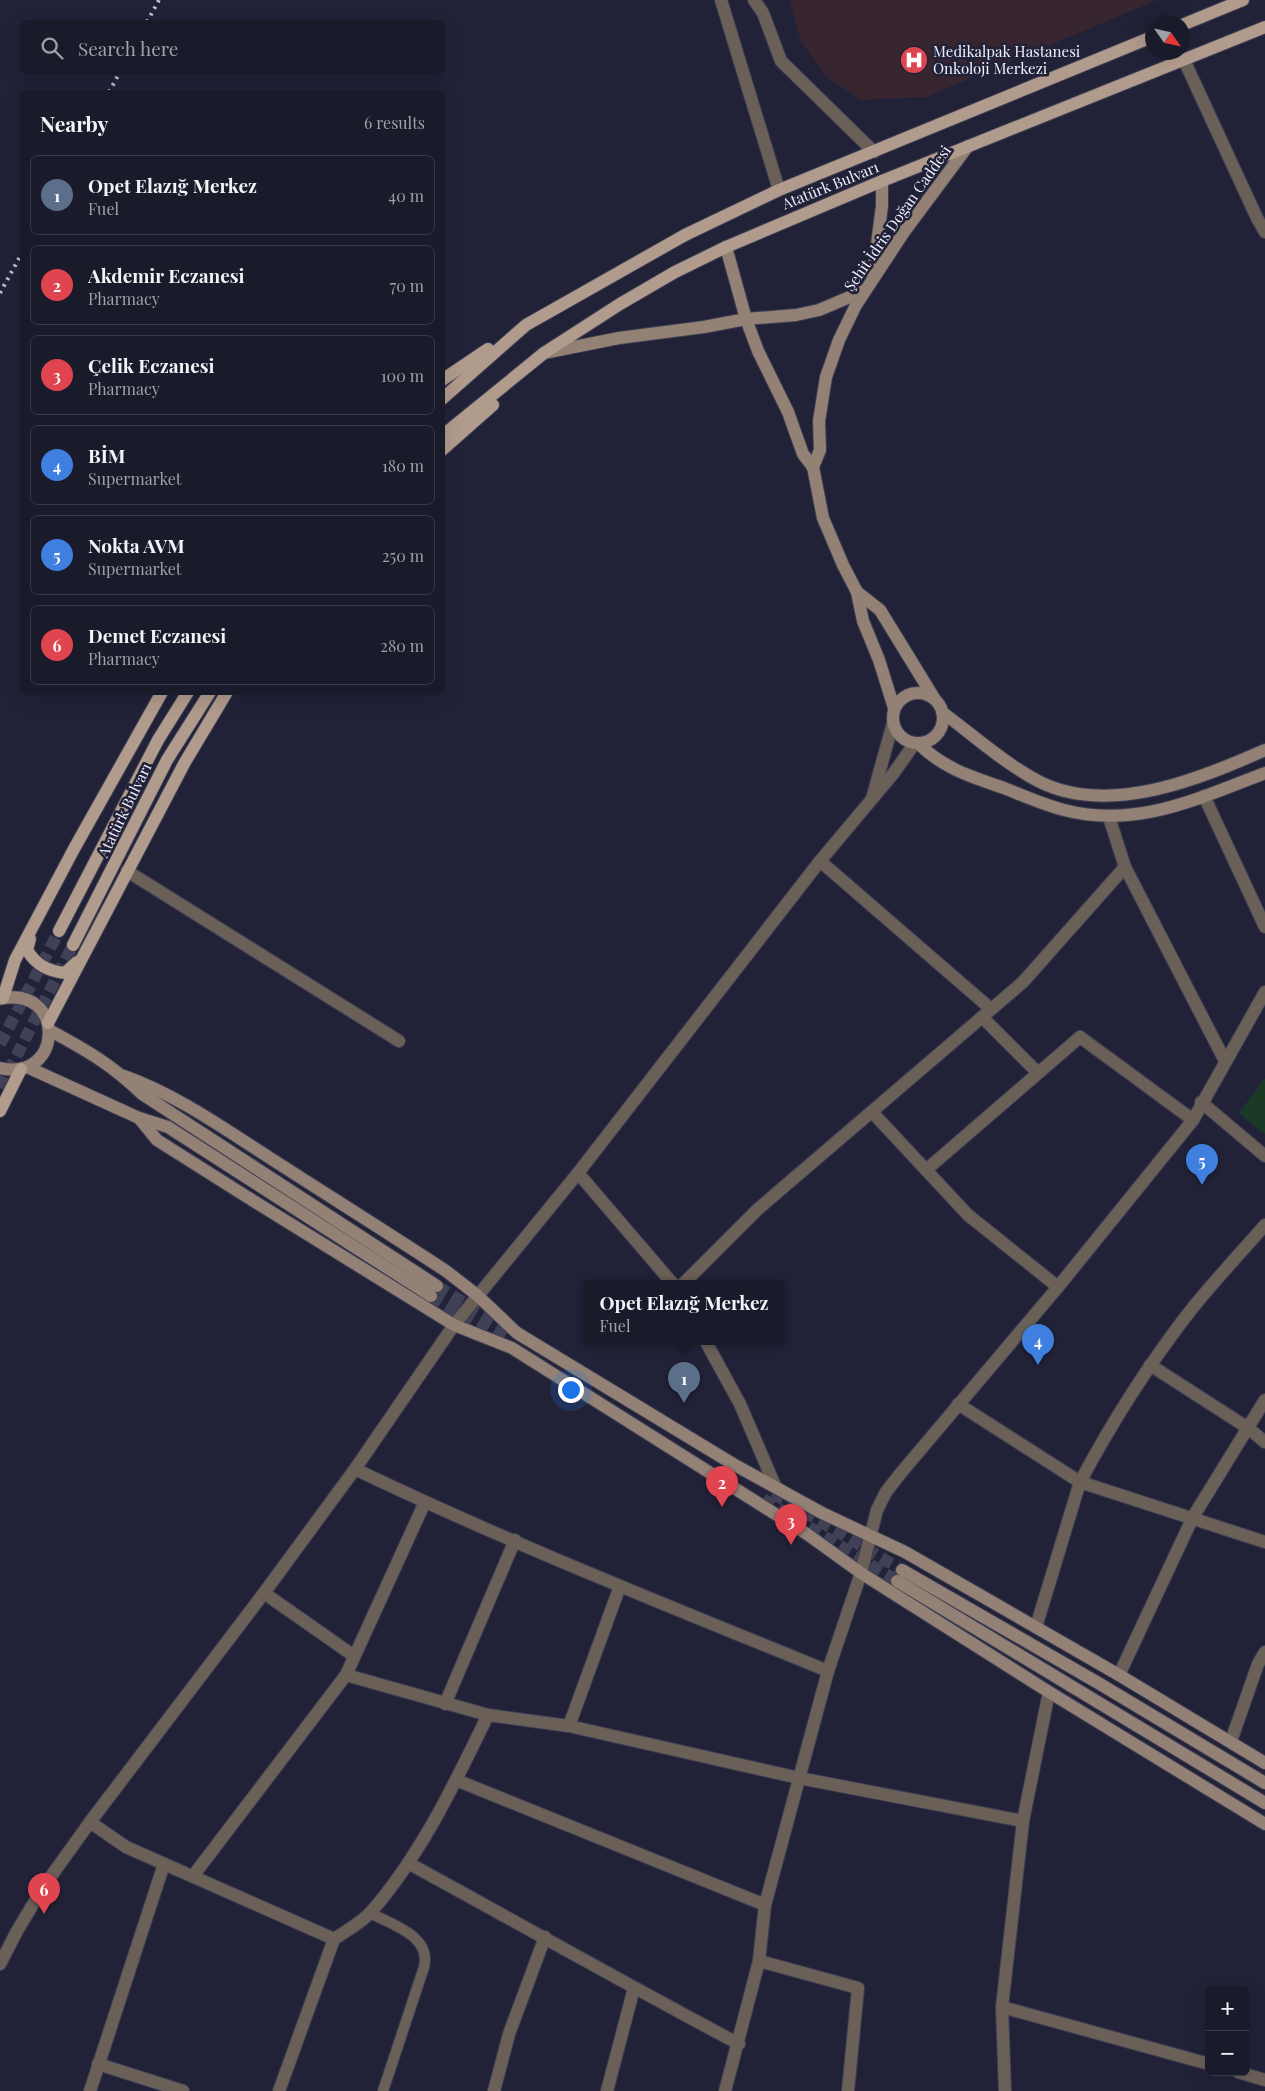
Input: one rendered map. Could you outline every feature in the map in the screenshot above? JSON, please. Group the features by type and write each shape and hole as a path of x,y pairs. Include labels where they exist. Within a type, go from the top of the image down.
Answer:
{"main road":[{"path":"1190,22 1243,0"},
{"name":"Atatürk Bulvarı","path":"1190,58 1265,27"},
{"name":"Atatürk Bulvarı","path":"445,396 526,325 685,235 779,190 1145,40"},
{"name":"Atatürk Bulvarı","path":"445,434 544,353 643,290 726,246 968,146 1184,60"},
{"name":"Şehit İdris Doğan Caddesi","path":"894,708 879,660 863,621 857,592 843,565 824,518 813,468 820,450 819,421 826,377 839,340 864,290 968,146"},
{"path":"873,276 882,206 882,181"},
{"path":"726,246 746,318 758,351 790,419 803,454 813,468"},
{"path":"445,447 490,408 544,353 619,338 704,327 746,318 796,315 834,304 864,290"},
{"path":"445,378 526,325"},
{"name":"Şehit İdris Doğan Caddesi","path":"857,592 880,610 934,698"},
{"path":"1265,750 1204,775 1154,790 1102,795 1082,794 1058,789 1038,781 942,712 934,698 928,694 912,693 898,701 894,708 893,723 901,737 917,743 933,758 952,769 1065,811 1109,817 1131,817 1152,813 1204,796 1265,773"},
{"path":"1,999 15,960 75,847 160,695"},
{"name":"Atatürk Bulvarı","path":"59,931 158,740 186,695"},
{"name":"Atatürk Bulvarı","path":"73,945 167,760 208,695"},
{"path":"0,1068 10,1070 24,1068 41,1057 47,1046 49,1026 127,871 185,762 225,695"},
{"path":"917,743 930,740 937,734 941,728 942,712"},
{"path":"33,927 27,950 32,958 52,971 65,973 88,948"},
{"path":"1,999 10,996 23,998 34,1003 43,1012 49,1026 95,1054 124,1076 142,1094 434,1291 168,1127 140,1118 24,1068"},
{"path":"0,1111 24,1068"},
{"path":"124,1076 150,1086 186,1105 446,1271 476,1295 517,1333 733,1464 776,1488 905,1552 1119,1675 1265,1763"},
{"path":"140,1118 157,1140 454,1325 512,1348 807,1534 861,1573 1265,1824"},
{"path":"1265,1783 1100,1684 899,1576 1265,1804"}],"street":[{"path":"721,0 779,190"},
{"path":"754,0 763,13 781,61 874,152"},
{"path":"1184,60 1256,218 1265,232"},
{"path":"872,797 893,723"},
{"path":"0,1964 44,1886 355,1469 476,1295 578,1173 820,861 917,743"},
{"path":"1204,796 1265,927"},
{"path":"1109,817 1125,867 1225,1061"},
{"path":"820,861 987,1013 1038,1073"},
{"path":"687,1280 758,1209 1023,982 1125,867"},
{"path":"127,871 399,1041"},
{"path":"725,2091 739,2044 759,1961 765,1905 828,1671 861,1573 877,1510 886,1492 1058,1287 1193,1120 1201,1102 1265,992"},
{"path":"926,1170 1080,1037 1193,1120"},
{"path":"1201,1102 1265,1156"},
{"path":"872,1112 968,1215 1058,1287"},
{"path":"578,1173 670,1280"},
{"path":"1036,1627 1080,1482 1150,1365 1188,1313 1265,1225"},
{"path":"708,1345 740,1404 776,1488"},
{"path":"1150,1365 1248,1428 1265,1442"},
{"path":"1119,1675 1193,1517 1265,1400"},
{"path":"958,1404 1080,1482 1193,1517 1265,1542"},
{"path":"355,1469 424,1502 620,1586 828,1671"},
{"path":"192,1876 346,1676 424,1502"},
{"path":"445,1704 515,1540"},
{"path":"570,1726 620,1586"},
{"path":"264,1593 354,1656"},
{"path":"1231,1741 1258,1664 1265,1652"},
{"path":"346,1676 488,1715 570,1726 799,1778 1023,1821"},
{"path":"1005,2091 1002,2007 1023,1821 1050,1692"},
{"path":"279,2091 334,1939 370,1913 408,1863 456,1780 488,1715"},
{"path":"456,1780 765,1905"},
{"path":"90,1822 126,1847 334,1939"},
{"path":"408,1863 739,2044"},
{"path":"90,2091 164,1864"},
{"path":"494,2091 509,2034 545,1937"},
{"path":"759,1961 858,1988 848,2091"},
{"path":"607,2091 634,1988"},
{"path":"1002,2007 1205,2063"},
{"path":"98,2064 183,2091"},
{"path":"1250,2076 1265,2080"}],"lane":[{"path":"370,1913 418,1940 425,1957 424,1967 383,2091"}],"shaded area":[{"name":"Medikalpak Hastanesi Onkoloji Merkezi","path":"790,0 1157,0 926,97 861,100 828,78 801,42"}],"green space":[{"path":"1265,1078 1265,1134 1239,1113"}],"tunnel":[{"path":"0,1044 59,931"},
{"path":"0,1088 73,945"},
{"path":"437,1286 511,1332"},
{"path":"431,1296 505,1342"},
{"path":"773,1493 902,1570"},
{"path":"763,1499 897,1581"}],"railway":[{"path":"148,20 159,0"},
{"path":"110,90 118,75"},
{"path":"0,293 20,257"}],"place":[{"name":"Medikalpak Hastanesi Onkoloji Merkezi","path":"914,60"},
{"name":"Nokta AVM","path":"1202,1185"},
{"name":"BİM","path":"1038,1365"},
{"name":"Opet Elazığ Merkez","path":"684,1403"},
{"name":"Akdemir Eczanesi","path":"722,1507"},
{"name":"Çelik Eczanesi","path":"791,1545"},
{"name":"Demet Eczanesi","path":"44,1914"}]}
